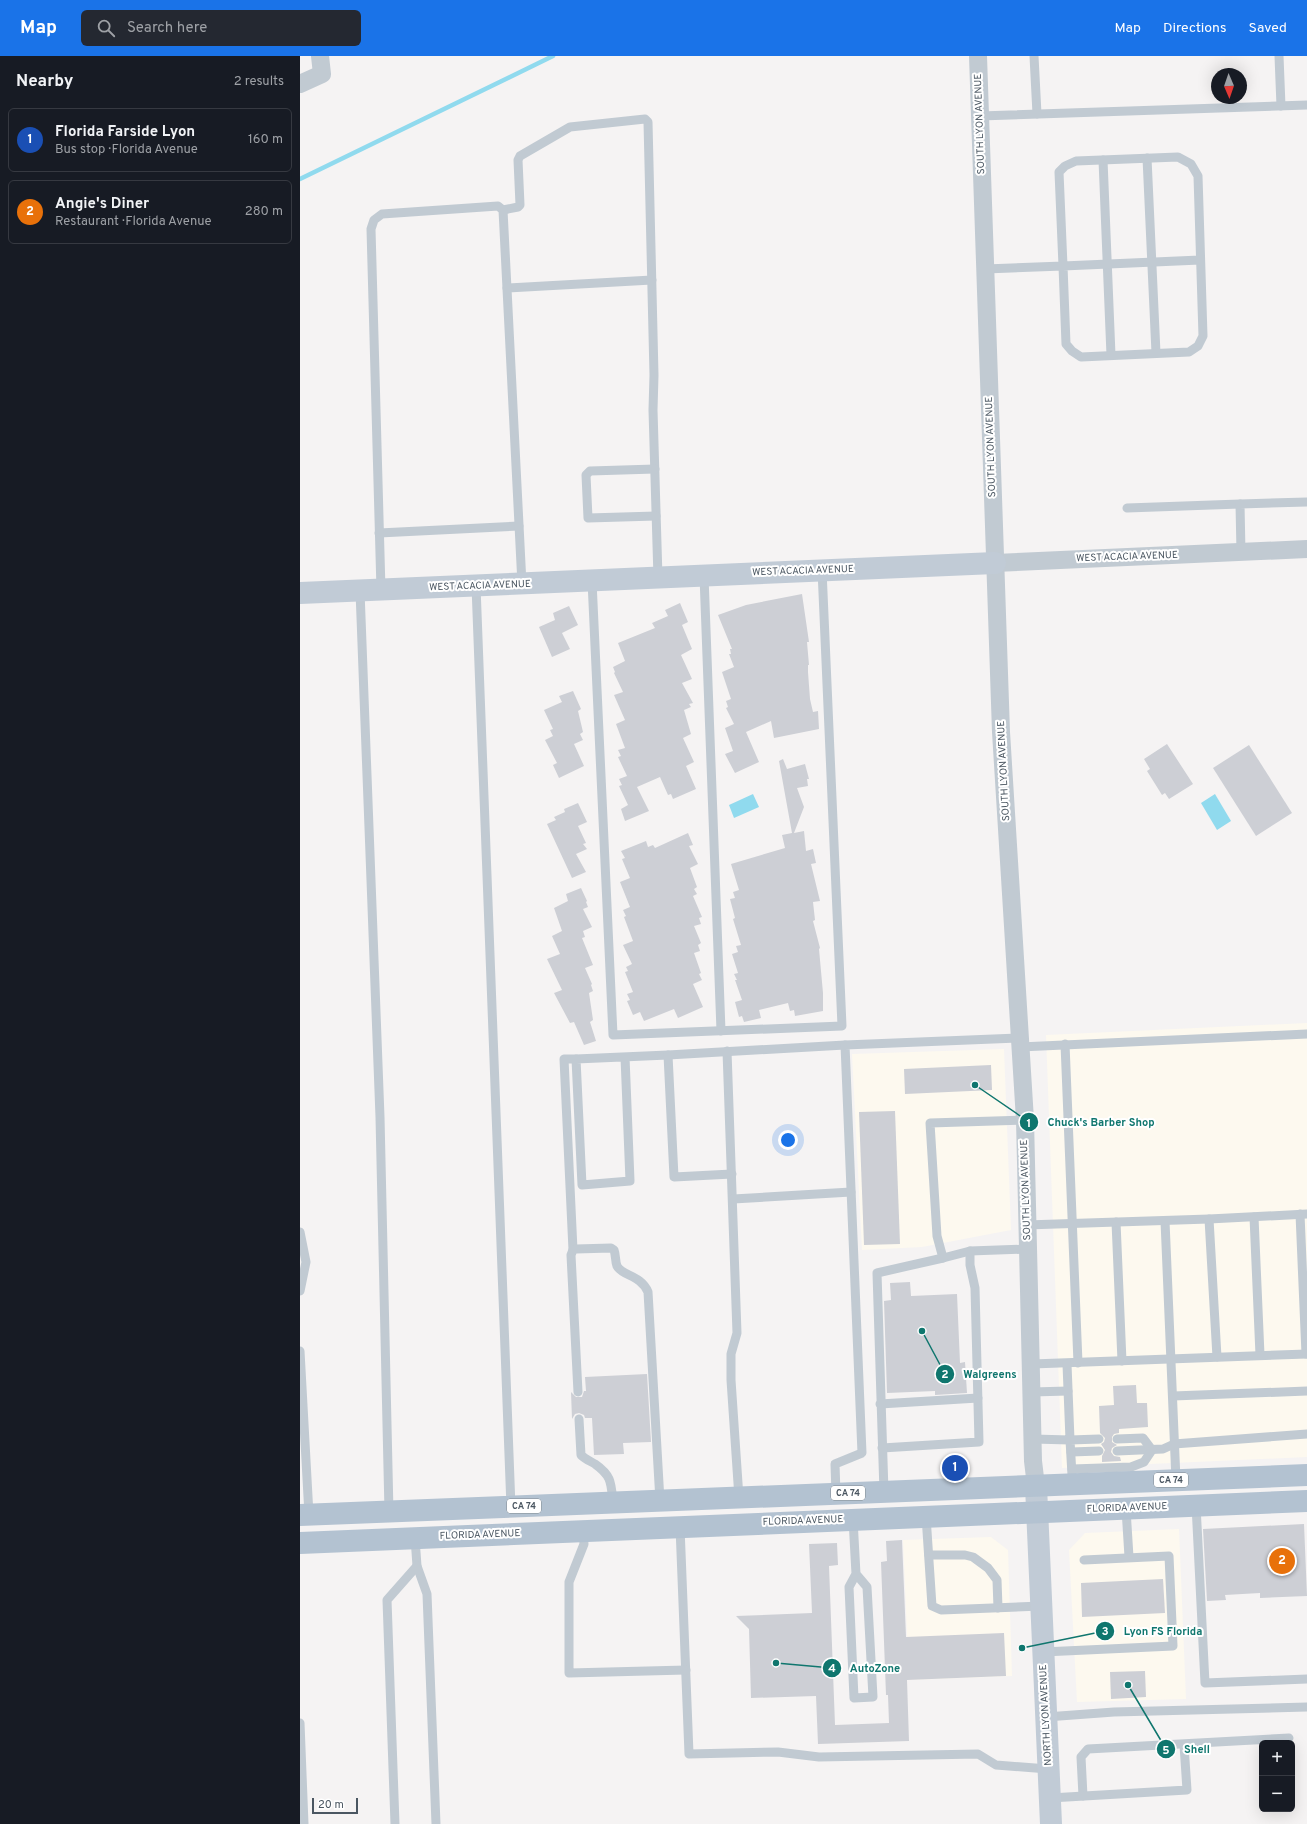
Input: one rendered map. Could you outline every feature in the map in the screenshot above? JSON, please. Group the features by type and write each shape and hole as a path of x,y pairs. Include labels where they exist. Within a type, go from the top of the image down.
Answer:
{"main road":[{"name":"CA 74","path":"304,1515 1036,1486 1072,1476 1176,1480 1307,1475"},
{"path":"415,1538 416,1527 433,1523 596,1514 660,1501"},
{"name":"FLORIDA AVENUE","path":"300,1543 1307,1501"}],"street":[{"name":"SOUTH LYON AVENUE","path":"978,56 1002,740 1024,1120 1033,1440 1036,1486"},
{"path":"300,84 321,65"},
{"name":"WEST ACACIA AVENUE","path":"300,593 1307,550"},
{"name":"NORTH LYON AVENUE","path":"1036,1486 1051,1824"}],"lane":[{"path":"1034,56 1037,114"},
{"path":"1279,56 1281,106"},
{"path":"980,116 1307,105"},
{"path":"381,590 371,229 374,220 382,214 498,206 503,210 518,208 520,205 518,160 520,156 570,127 645,119 648,122 658,578"},
{"path":"1178,157 1191,164 1198,176 1202,336 1198,346 1189,352 1081,357 1072,351 1066,344 1060,172 1066,166 1076,161 1103,160 1178,157"},
{"path":"1146,158 1156,354"},
{"path":"1103,160 1111,355"},
{"path":"503,210 522,584"},
{"path":"985,269 1200,260"},
{"path":"507,288 652,280"},
{"path":"655,469 590,471 586,475 588,518 656,516"},
{"path":"1127,508 1307,502"},
{"path":"1240,504 1241,552"},
{"path":"379,533 519,526"},
{"path":"592,580 613,1035 842,1026 822,570"},
{"path":"704,576 721,1031"},
{"path":"476,586 511,1507"},
{"path":"360,591 380,1109 389,1512"},
{"path":"578,1392 571,1260 573,1250 564,1059 845,1045 1020,1043 1065,1044 1307,1034"},
{"path":"1065,1044 1078,1363"},
{"path":"836,1494 835,1464 862,1453 845,1045"},
{"path":"727,1051 737,1333 731,1354 731,1380 739,1498"},
{"path":"668,1055 674,1177 732,1174"},
{"path":"576,1059 582,1185 630,1181 625,1057"},
{"path":"943,1258 937,1236 930,1123 1024,1120"},
{"path":"733,1199 852,1192"},
{"path":"1026,1225 1165,1221 1304,1214 1307,1354 1067,1364 1032,1364"},
{"path":"1254,1217 1260,1356"},
{"path":"1209,1219 1217,1357"},
{"path":"1165,1221 1176,1480"},
{"path":"1116,1222 1122,1361"},
{"path":"300,1232 306,1262 300,1291"},
{"path":"573,1250 611,1248 614,1250 618,1268 638,1279 646,1286 648,1292 660,1501"},
{"path":"884,1492 880,1404 878,1273 970,1251 1028,1249"},
{"path":"882,1448 979,1442 975,1288 970,1265 970,1251"},
{"path":"300,1351 304,1515"},
{"path":"1067,1364 1072,1476 1132,1467 1144,1462 1152,1450"},
{"path":"1032,1392 1068,1391"},
{"path":"1173,1396 1307,1391"},
{"path":"880,1404 978,1398"},
{"path":"579,1419 581,1455 599,1467 609,1477 613,1503"},
{"path":"1117,1451 1152,1450 1163,1449 1174,1444 1307,1434"},
{"path":"1117,1439 1143,1438 1152,1450"},
{"path":"1033,1440 1099,1440"},
{"path":"1071,1452 1099,1451"},
{"path":"1196,1505 1205,1683 1307,1678"},
{"path":"1126,1508 1129,1557"},
{"path":"926,1516 932,1606 940,1610 1041,1606"},
{"path":"853,1519 856,1574 849,1588 854,1698 873,1697 867,1587 856,1574"},
{"path":"680,1526 689,1754 778,1752 820,1757 978,1754 996,1766 1048,1769"},
{"path":"583,1531 584,1544 569,1582 570,1673 686,1670"},
{"path":"415,1538 417,1566 427,1594 436,1824"},
{"path":"929,1555 965,1555 973,1557 988,1568 997,1580 998,1608"},
{"path":"1043,1652 1173,1646 1169,1556 1084,1560"},
{"path":"395,1824 387,1600 417,1566"},
{"path":"1046,1717 1114,1712 1307,1707"},
{"path":"300,1724 304,1824"},
{"path":"1083,1796 1081,1757 1088,1749 1184,1745 1289,1738"},
{"path":"1050,1798 1187,1790 1184,1745"}],"shaded area":[{"path":"1307,1023 1307,1457 1062,1468 1046,1035"},
{"path":"1004,1049 1011,1230 922,1247 862,1250 852,1054"},
{"path":"1179,1529 1186,1699 1077,1702 1069,1550 1085,1533"},
{"path":"991,1537 1008,1550 1012,1676 909,1680 903,1540"}],"water":[{"path":"753,794 759,807 734,818 729,805"},
{"path":"1215,794 1231,821 1217,830 1201,803"}],"building":[{"path":"802,594 809,642 807,642 810,699 813,712 818,711 819,729 774,738 771,721 746,732 759,762 735,773 725,754 733,751 725,728 734,724 726,708 728,707 726,701 731,699 722,672 734,667 729,654 731,654 730,649 732,649 718,615 746,605"},
{"path":"680,603 688,622 682,625 692,649 681,655 692,679 682,683 693,703 689,704 691,707 684,710 691,734 683,738 694,762 686,766 696,789 673,799 671,794 668,795 660,777 637,787 649,811 625,821 621,809 628,805 619,786 622,785 619,779 627,776 618,757 621,756 618,750 625,748 616,724 625,720 614,695 623,692 614,673 613,667 625,661 618,643 655,628 652,623 668,616 665,610"},
{"path":"569,606 578,625 562,633 570,649 552,657 539,627 555,620 553,613"},
{"path":"573,691 581,709 578,711 583,732 580,734 583,740 574,744 584,766 559,778 553,765 557,763 545,740 553,736 550,730 553,729 544,710 562,702 559,696"},
{"path":"1167,744 1193,784 1169,799 1165,793 1162,795 1147,771 1150,769 1144,759"},
{"path":"1249,745 1292,813 1256,836 1213,768"},
{"path":"783,759 787,769 805,764 809,779 807,779 808,786 797,788 804,807 794,833 804,831 806,851 813,849 816,863 811,864 820,901 813,902 815,920 813,921 820,948 823,1011 795,1016 794,1010 790,1011 788,1003 759,1010 761,1018 744,1022 742,1016 739,1017 735,1002 742,1000 735,980 737,980 734,974 738,973 732,954 738,952 736,946 741,945 733,919 735,918 730,899 735,898 733,892 739,890 731,864 785,848 782,835 792,833 779,761"},
{"path":"578,803 587,822 578,826 586,843 583,844 587,849 576,854 586,872 572,878 547,824 556,820 554,817 565,812 564,809"},
{"path":"688,833 693,845 689,846 698,864 690,868 697,887 694,889 697,894 693,896 702,917 699,918 701,924 694,926 701,943 698,945 700,951 694,953 702,980 693,984 703,1007 678,1018 674,1009 644,1021 640,1012 633,1015 627,1001 630,1000 627,994 633,992 625,972 628,971 626,967 632,964 623,945 633,941 623,910 630,907 620,882 630,878 622,859 625,858 621,851 646,841 648,847 653,845 655,848"},
{"path":"581,888 588,907 583,909 592,927 583,931 585,937 582,938 593,965 585,968 592,984 593,991 589,993 593,1020 590,1022 596,1041 584,1045 574,1022 570,1023 554,993 562,990 547,959 560,954 552,936 562,931 554,908 568,901 566,894"},
{"path":"991,1065 992,1090 905,1094 904,1069"},
{"path":"895,1111 900,1244 864,1245 859,1112"},
{"path":"910,1282 911,1296 957,1294 960,1363 965,1362 967,1393 935,1395 935,1391 887,1393 884,1301 891,1300 890,1283"},
{"path":"647,1374 651,1442 623,1443 624,1454 594,1455 592,1418 585,1418 584,1415 579,1413 575,1414 572,1419 571,1392 576,1397 582,1397 584,1391 586,1391 585,1377"},
{"path":"1136,1385 1137,1403 1147,1403 1148,1427 1119,1429 1119,1433 1114,1434 1112,1437 1112,1442 1117,1445 1112,1448 1111,1452 1114,1456 1120,1457 1121,1461 1102,1462 1102,1456 1105,1450 1101,1444 1104,1442 1105,1438 1100,1433 1099,1406 1114,1405 1113,1386"},
{"path":"1304,1524 1307,1596 1260,1598 1260,1593 1225,1595 1226,1600 1207,1601 1203,1529"},
{"path":"902,1540 906,1637 1004,1633 1006,1676 907,1680 909,1741 818,1744 816,1696 751,1698 749,1629 736,1616 812,1613 809,1544 837,1543 838,1565 829,1566 835,1725 889,1723 888,1695 886,1695 881,1562 887,1561 886,1541"},
{"path":"1163,1579 1165,1613 1082,1617 1081,1583"},
{"path":"1145,1671 1146,1697 1111,1699 1110,1672"}],"waterway":[{"path":"300,179 553,56"}],"place":[{"name":"Chuck's Barber Shop","path":"975,1085"},
{"name":"Walgreens","path":"922,1331"},
{"name":"Florida Farside Lyon","path":"955,1468"},
{"name":"Angie's Diner","path":"1282,1561"},
{"name":"Lyon FS Florida","path":"1022,1648"},
{"name":"AutoZone","path":"776,1663"},
{"name":"Shell","path":"1128,1685"}]}
